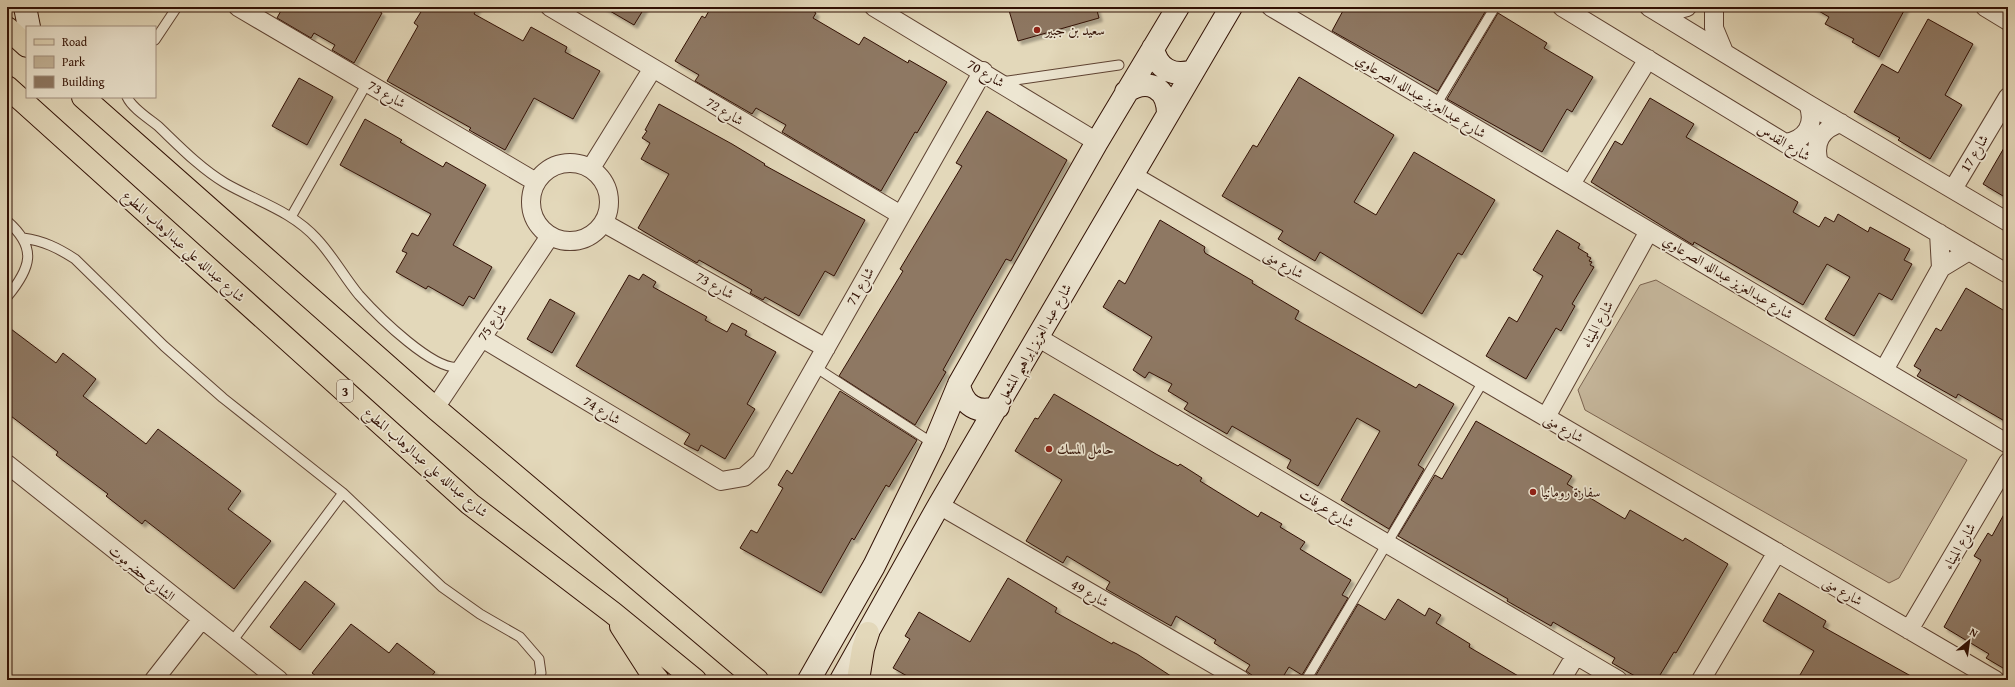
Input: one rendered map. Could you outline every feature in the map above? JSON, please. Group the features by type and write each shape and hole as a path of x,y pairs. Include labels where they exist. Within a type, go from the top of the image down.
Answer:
{"main road":[{"path":"25,7 29,26"},
{"path":"810,680 874,566 934,444 959,384 1126,92 1178,7"},
{"name":"شارع عبد العزيز إبراهيم المشعل","path":"841,680 939,505 998,407 1037,337 1231,7"},
{"path":"7,28 26,45"},
{"path":"1153,48 1159,65 1166,70 1175,74 1184,74 1193,71"},
{"path":"1126,92 1135,86 1140,85 1146,84 1156,87 1164,94 1168,104 1168,114"},
{"name":"شارع عبدالله علي عبدالوهاب المطوع","path":"7,87 470,504 613,613 695,680"},
{"path":"84,98 435,408 757,680"},
{"path":"959,384 960,394 965,402 972,408 991,410 998,407"},
{"path":"613,613 637,654 658,680"},
{"path":"858,680 863,649 868,633"}],"street":[{"name":"شارع 73","path":"238,7 536,182"},
{"name":"شارع 72","path":"550,7 901,215"},
{"name":"شارع عبدالعزيز عبدالله الصرعاوي","path":"1271,7 2008,444"},
{"name":"شارع القدس","path":"1562,7 1785,143 2008,274"},
{"path":"1655,10 1687,7"},
{"path":"1714,7 1714,28 1724,52"},
{"path":"1985,7 2008,21"},
{"name":"شارع 70","path":"880,9 1097,142"},
{"path":"1655,10 1808,104 2008,222"},
{"path":"1571,184 1648,59"},
{"path":"591,168 653,68"},
{"name":"شارع 71","path":"721,481 744,477 761,462 983,71"},
{"name":"شارع 17","path":"1952,189 2008,97"},
{"path":"1785,143 1798,140 1808,130 1811,122 1811,112 1808,104"},
{"path":"1819,163 1816,146 1819,137 1832,126 1841,123"},
{"path":"576,162 591,168 602,178 609,192 610,208 604,223 594,234 580,240 564,241 550,236 538,225 532,212 531,196 536,182 547,170 561,164 576,162"},
{"name":"شارع منى","path":"1132,175 1995,680"},
{"name":"شارع 73","path":"604,223 826,348"},
{"name":"شارع الميناء","path":"1546,417 1649,231"},
{"path":"1939,233 1941,268"},
{"name":"شارع 75","path":"435,408 550,236"},
{"path":"1884,370 1941,268 1969,251"},
{"name":"شارع عرفات","path":"1037,337 1618,680"},
{"name":"شارع 74","path":"482,338 721,481"},
{"name":"شارع الميناء","path":"1909,630 2008,462"},
{"name":"الشارع حضرموت","path":"7,464 278,680"},
{"name":"شارع 49","path":"939,505 1240,680"},
{"path":"1701,680 1777,552"},
{"path":"154,680 201,620"},
{"path":"1561,680 1576,655"}],"lane":[{"path":"156,38 177,7"},
{"path":"1436,104 1495,7"},
{"path":"1001,82 1119,65"},
{"path":"291,217 367,83"},
{"path":"128,98 207,171 225,183 291,217 317,238 359,294 379,316 416,349 442,364 458,368 463,366"},
{"path":"7,220 23,238 28,250 26,269 19,283 7,297"},
{"path":"23,238 42,241 58,248 75,259 182,362 224,398 343,493 442,587 480,614 520,637 539,659 541,673 538,680"},
{"path":"815,366 934,444"},
{"path":"1306,680 1484,380"},
{"path":"231,643 343,493"}],"green space":[{"path":"1656,280 1967,460 1899,578 1889,583 1585,410 1578,390 1640,285"}],"building":[{"path":"283,7 372,7 382,13 354,63 332,50 335,45 314,33 311,38 277,18"},
{"path":"424,7 478,7 474,14 523,41 531,27 567,47 565,52 600,71 573,119 534,98 505,150 469,130 471,128 387,81 418,26 414,23"},
{"path":"603,7 645,7 634,25"},
{"path":"711,7 807,7 816,13 813,18 859,45 864,37 908,63 909,60 947,82 917,133 915,132 881,191 782,132 786,125 756,108 752,114 695,81 699,75 675,61 702,16 705,18"},
{"name":"سعيد بن جبير","path":"1008,7 1096,7 1099,18 1018,41"},
{"path":"1345,7 1488,7 1438,91 1332,31"},
{"path":"1812,7 1906,7 1879,57 1852,42 1854,39 1825,24 1829,17"},
{"path":"1498,13 1547,43 1544,48 1593,77 1572,112 1567,109 1542,152 1447,99"},
{"path":"1928,19 1973,44 1945,95 1962,105 1930,159 1898,140 1900,138 1854,112 1882,64 1898,73"},
{"path":"1299,77 1394,135 1354,202 1376,215 1414,152 1495,200 1462,255 1458,253 1422,314 1320,252 1315,261 1278,239 1283,231 1222,196 1253,145 1257,147"},
{"path":"299,78 333,97 307,145 272,126"},
{"path":"1650,98 1694,124 1686,137 1798,202 1793,212 1819,227 1825,217 1834,222 1838,214 1868,232 1870,227 1910,249 1904,260 1912,264 1892,300 1879,293 1854,336 1825,319 1850,277 1827,264 1803,305 1694,242 1693,245 1591,182 1615,141 1622,145"},
{"path":"659,104 732,144 765,164 764,165 865,220 834,276 825,271 799,316 765,297 763,300 750,293 752,290 699,260 697,263 638,228 669,174 641,159 650,143 642,138 647,131 645,130"},
{"path":"987,111 1067,160 1011,261 1006,259 972,318 943,370 946,372 915,425 839,376 903,271 900,269 962,166 956,163"},
{"path":"365,119 402,140 400,142 443,167 446,162 486,185 453,245 492,267 474,299 469,296 463,306 428,286 426,289 396,272 407,253 402,251 412,233 418,236 431,214 340,165"},
{"path":"2008,141 2008,199 1983,184"},
{"path":"1160,220 1205,247 1205,253 1253,281 1252,283 1299,311 1295,319 1416,388 1419,384 1454,404 1418,465 1424,469 1389,529 1341,500 1380,431 1357,418 1318,486 1287,468 1291,460 1232,426 1227,434 1184,409 1188,403 1168,391 1172,384 1149,372 1145,378 1133,370 1152,337 1103,307 1119,280 1125,284"},
{"path":"1557,230 1580,244 1578,248 1588,254 1587,256 1591,258 1589,261 1592,262 1590,265 1594,267 1572,304 1575,306 1561,331 1556,328 1526,379 1486,356 1509,317 1517,322 1543,276 1533,270"},
{"path":"643,274 656,282 653,287 707,317 705,320 727,332 732,323 747,331 745,335 776,352 747,404 755,409 725,459 701,445 698,451 684,444 690,434 576,366 629,275 639,280"},
{"path":"1966,288 2008,313 2008,423 1958,394 1956,398 1917,376 1921,370 1914,366 1936,328 1941,331"},
{"path":"550,299 575,313 552,353 527,339"},
{"path":"7,326 56,363 63,353 96,379 83,396 146,444 158,429 241,491 228,509 271,541 234,589 145,520 142,524 106,496 108,494 56,455 58,452 7,413"},
{"path":"840,391 917,440 889,487 886,485 854,540 852,538 821,593 740,548 751,530 757,533 783,488 778,485 787,470 792,474"},
{"path":"1054,394 1156,454 1178,466 1180,464 1202,478 1200,481 1258,517 1261,512 1282,524 1280,527 1305,542 1300,549 1351,580 1342,595 1348,598 1302,675 1289,667 1281,680 1259,680 1246,671 1250,665 1214,643 1216,640 1176,616 1171,626 1106,589 1110,582 1067,556 1063,563 1026,541 1062,480 1015,451 1035,418 1038,419"},
{"path":"1476,421 1572,476 1567,484 1625,519 1630,510 1683,541 1685,538 1728,564 1676,653 1674,652 1657,680 1642,680 1612,663 1615,658 1553,622 1551,626 1507,601 1508,599 1398,536 1435,475 1442,479"},
{"path":"2008,507 2008,671 1986,658 1989,654 1944,627 1981,560 1974,556 1988,533 1992,536"},
{"path":"1008,578 1057,608 1055,612 1112,644 1113,642 1137,654 1177,680 914,680 893,668 910,639 905,636 919,612 970,642"},
{"path":"305,581 335,604 300,650 270,627"},
{"path":"1779,593 1826,621 1823,627 1918,680 1797,680 1814,651 1763,621"},
{"path":"1398,599 1425,616 1429,608 1441,615 1436,623 1470,644 1469,647 1525,680 1313,680 1358,604 1385,620"},
{"path":"351,624 389,653 397,643 435,672 428,680 321,680 312,673"}],"place":[{"name":"سعيد بن جبير","path":"1037,30"},
{"name":"حامل المسك","path":"1049,449"},
{"name":"سفارة رومانيا","path":"1533,492"}]}
